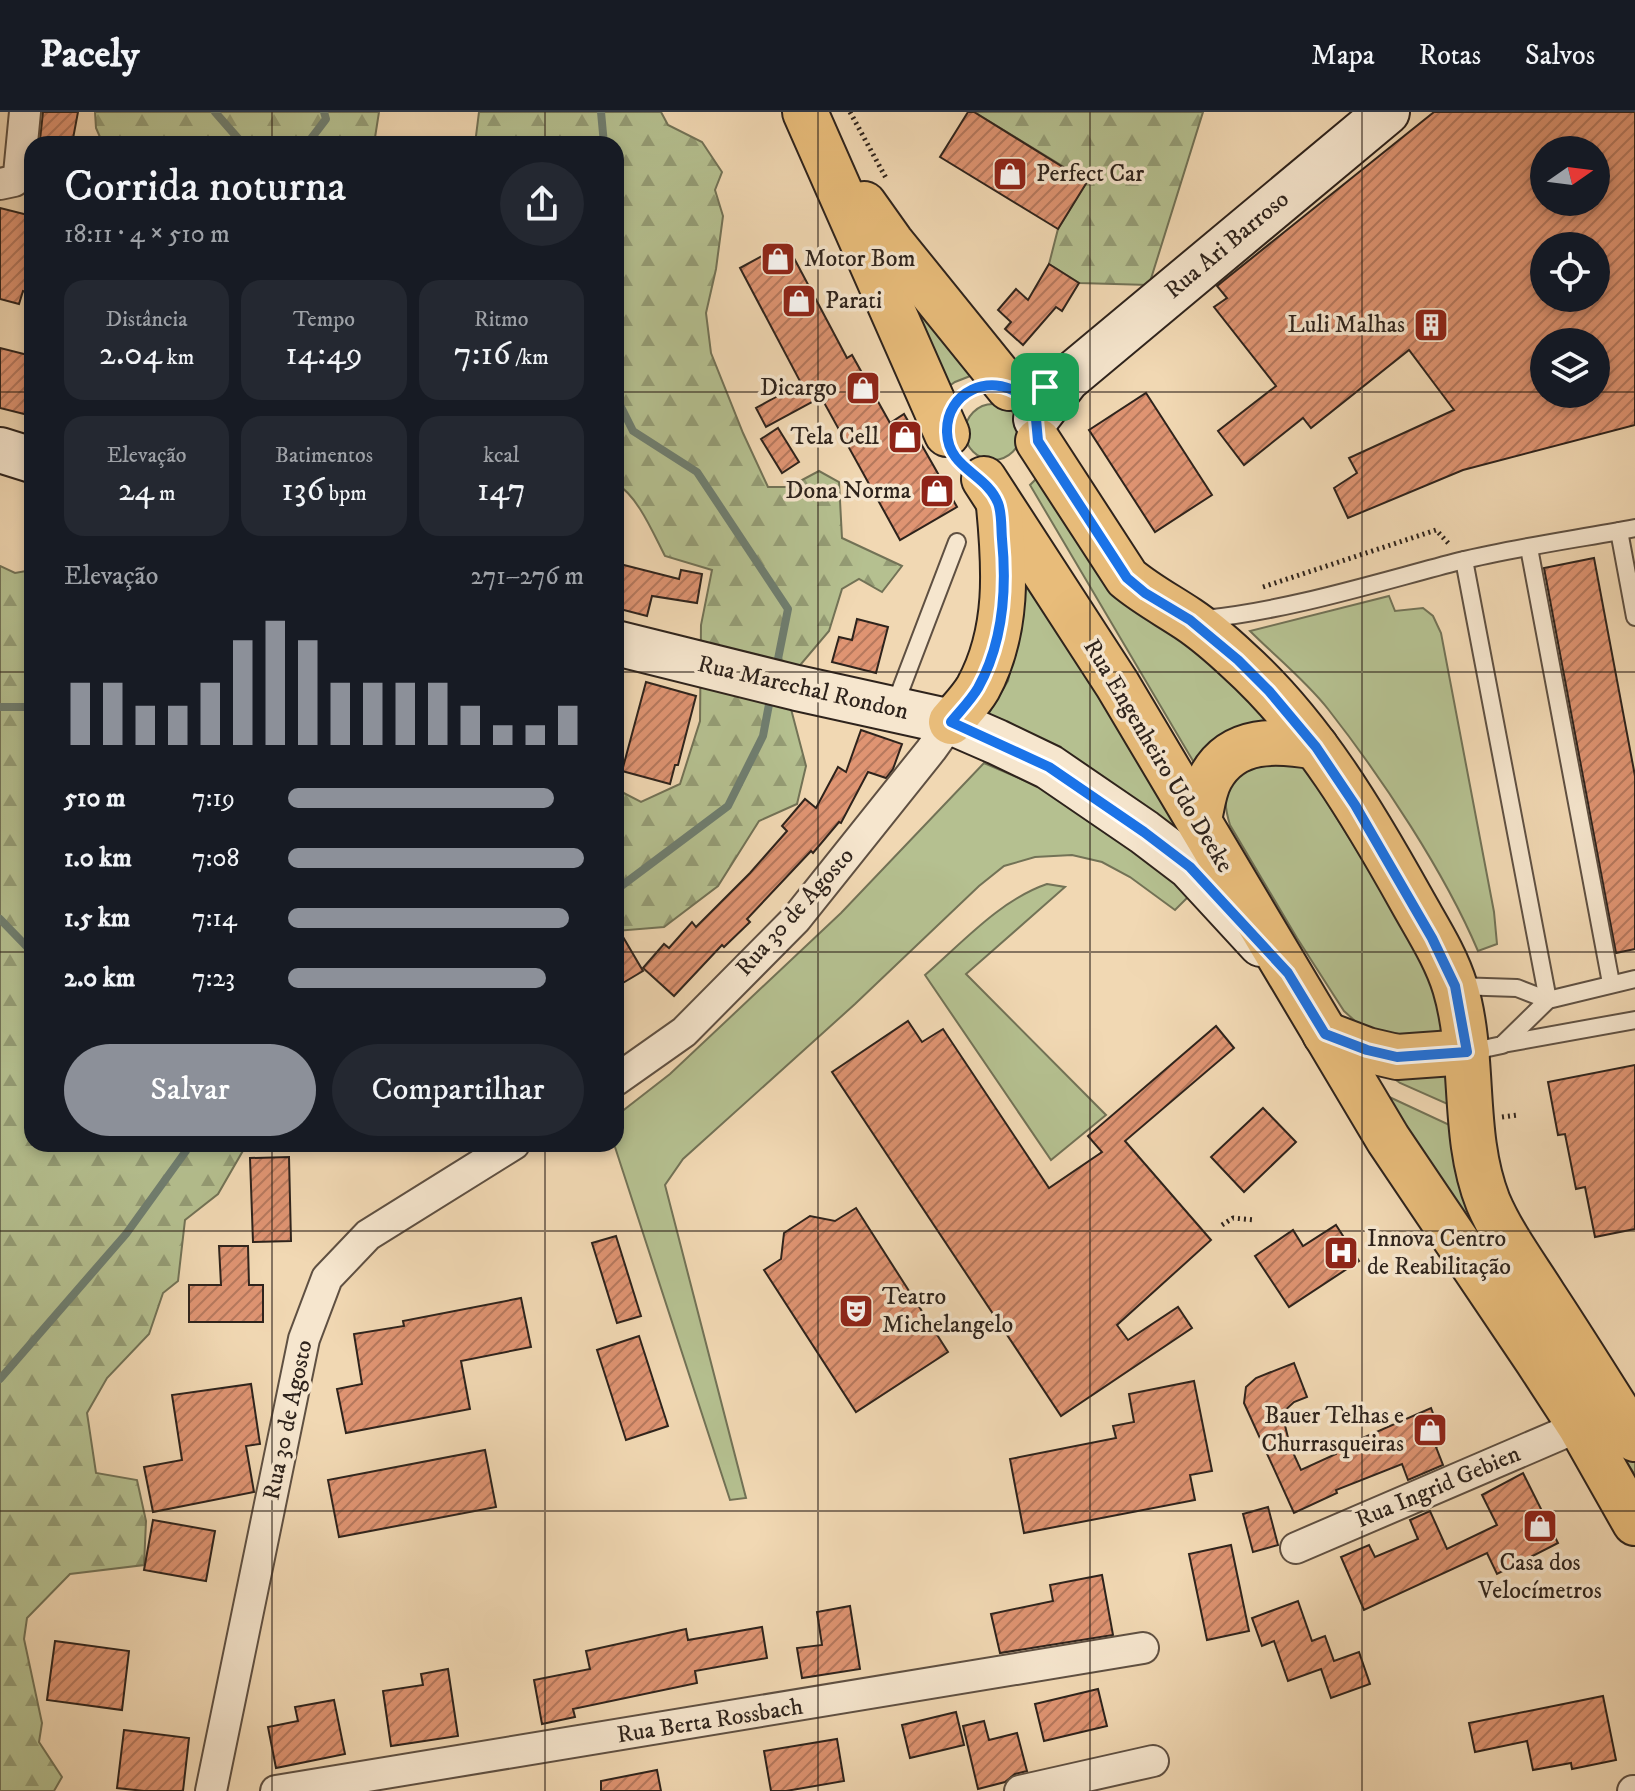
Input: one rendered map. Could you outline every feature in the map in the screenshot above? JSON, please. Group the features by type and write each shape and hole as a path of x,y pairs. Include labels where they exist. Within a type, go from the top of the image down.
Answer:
{"main road":[{"name":"Rua Ari Barroso","path":"1026,411 1387,112"},
{"path":"811,124 891,242 1026,411 1127,578 1145,593 1190,620 1254,675 1316,747 1396,873 1432,938 1484,1048 1475,1157 1489,1203 1509,1242 1635,1439"},
{"path":"811,124 956,460 991,492 1004,558 1003,606 995,650 977,690 951,722"},
{"path":"947,434 948,418 958,398 980,386 1026,411"},
{"path":"991,492 1031,461 1026,411"},
{"path":"0,450 24,458"},
{"name":"Rua Engenheiro Udo Deeke","path":"991,492 1117,684 1388,1139 1580,1426 1635,1523"},
{"name":"Rua Marechal Rondon","path":"624,645 951,722 1049,767 1190,867 1288,973"},
{"path":"1199,820 1209,779 1231,752 1257,743 1285,741 1316,747"},
{"path":"1325,1034 1367,1050 1397,1057 1484,1048"}],"street":[{"path":"0,184 14,181 19,174 25,112"},
{"name":"Rua 30 de Agosto","path":"624,1074 684,1032 796,919 951,722"},
{"name":"Rua 30 de Agosto","path":"211,1791 304,1339 327,1278 368,1235 500,1152"},
{"name":"Rua Ingrid Gebien","path":"1296,1548 1580,1426"},
{"name":"Rua Berta Rossbach","path":"276,1791 1143,1648"},
{"path":"1020,1791 1153,1761"}],"lane":[{"path":"1190,620 1236,616 1317,599 1464,560 1627,530 1635,617"},
{"path":"893,709 957,542"},
{"path":"1529,548 1611,983"},
{"path":"1464,560 1548,1000"},
{"path":"1484,1048 1548,1000 1635,979"},
{"path":"1455,986 1517,988 1548,1000"},
{"path":"1484,1048 1635,1020"}],"path":[{"path":"1258,588 1436,530 1464,560"},
{"path":"1222,1225 1233,1218 1255,1220"}],"green space":[{"path":"95,112 379,112 375,136 100,136"},
{"path":"479,112 661,112 668,125 702,142 722,172 715,190 723,216 706,313 711,353 768,487 789,487 819,471 839,482 842,538 902,566 882,592 859,579 842,589 829,631 801,664 791,709 806,766 797,804 759,821 718,886 664,927 624,930 624,793 641,802 680,784 700,721 701,625 712,570 665,556 638,506 624,489 624,136 476,136"},
{"path":"974,112 1203,112 1149,285 1079,283 1049,264 1058,229 1087,181"},
{"path":"917,297 983,371 942,391 908,309"},
{"path":"993,404 1013,412 1021,432 1013,452 993,460 973,452 965,432 973,412"},
{"path":"1041,474 1177,626 1281,726 1196,766 1030,485"},
{"path":"0,566 15,573 24,571 24,1152 242,1152 218,1194 185,1220 178,1281 163,1293 149,1334 107,1378 87,1413 96,1473 137,1480 146,1521 144,1565 70,1574 27,1618 24,1639 42,1723 39,1742 62,1777 54,1791 0,1791"},
{"path":"1025,584 1048,613 1204,868 983,723 1008,681 1021,621"},
{"path":"1389,596 1395,611 1423,608 1433,616 1441,633 1494,912 1497,944 1478,951 1430,857 1349,736 1319,699 1250,631"},
{"path":"1250,761 1303,767 1313,780 1416,945 1442,996 1450,1032 1407,1041 1365,1030 1344,1011 1230,825 1226,796 1232,783"},
{"path":"984,763 1072,801 1136,845 1188,897 1175,910 1130,877 1102,862 1072,855 1035,857 1004,866 683,1159 665,1185 746,1498 730,1500 617,1152 624,1152 624,1110 670,1074 841,913"},
{"path":"1047,884 1065,887 966,974 1106,1115 1051,1160 925,975 998,911"},
{"path":"1379,1068 1459,1069 1461,1110 1400,1083"},
{"path":"1385,1095 1456,1128 1635,1458 1635,1475 1507,1275 1441,1188"}],"building":[{"path":"43,112 78,112 74,136 40,136"},
{"path":"968,112 974,112 1087,182 1058,229 940,157"},
{"name":"Luli Malhas","path":"1434,112 1635,112 1635,425 1463,470 1348,518 1334,488 1357,473 1349,458 1454,410 1409,350 1311,428 1303,418 1244,465 1218,431 1276,386 1214,307 1227,298 1217,286"},
{"path":"0,208 24,214 24,291 19,304 0,299"},
{"path":"786,243 847,358 852,355 890,423 904,414 957,507 900,540 821,397 766,427 756,408 801,383 740,268"},
{"path":"1049,264 1079,283 1062,311 1056,307 1023,345 1005,329 1011,322 998,310 1016,289 1028,300"},
{"path":"0,348 24,354 24,414 0,408"},
{"path":"1146,393 1212,495 1155,532 1089,430"},
{"path":"778,428 799,462 782,473 761,439"},
{"path":"1594,558 1635,776 1635,949 1616,953 1544,568"},
{"path":"624,565 679,579 681,570 702,574 697,603 652,596 647,616 624,610"},
{"path":"857,619 888,627 876,673 832,662 839,637 852,640"},
{"path":"646,682 696,696 670,784 624,772"},
{"path":"861,730 902,744 893,769 886,778 868,772 841,823 747,919 750,922 724,947 722,945 674,996 643,968 664,944 669,948 692,922 696,927 750,873 787,831 782,826 805,799 816,808 838,767 846,772"},
{"path":"624,939 643,971 624,982"},
{"path":"908,1021 922,1042 943,1029 1049,1188 1102,1152 1088,1136 1216,1026 1234,1048 1125,1141 1211,1240 1117,1325 1128,1340 1178,1307 1192,1328 1061,1416 832,1072"},
{"path":"1635,1065 1635,1229 1595,1237 1585,1187 1576,1189 1565,1134 1558,1135 1548,1082"},
{"path":"1263,1108 1296,1142 1244,1192 1211,1157"},
{"path":"289,1157 291,1241 253,1242 250,1158"},
{"name":"Teatro Michelangelo","path":"856,1208 948,1352 856,1412 764,1270 781,1259 784,1233 810,1216 835,1221"},
{"path":"1336,1225 1359,1261 1289,1307 1255,1256 1293,1230 1303,1246"},
{"path":"616,1236 641,1316 617,1323 592,1243"},
{"path":"219,1246 248,1246 249,1285 263,1285 263,1322 189,1322 189,1285 221,1285"},
{"path":"521,1298 531,1347 461,1361 470,1409 346,1433 337,1389 362,1384 354,1334 404,1326 403,1321"},
{"path":"639,1336 668,1426 626,1440 597,1350"},
{"path":"1294,1363 1307,1397 1294,1402 1282,1413 1290,1446 1301,1470 1336,1454 1335,1450 1431,1408 1444,1443 1436,1447 1443,1465 1408,1480 1402,1464 1336,1490 1337,1493 1294,1513 1244,1403 1246,1387 1256,1378"},
{"path":"1194,1381 1212,1471 1190,1475 1195,1500 1024,1533 1010,1459 1116,1438 1113,1426 1134,1422 1129,1394"},
{"path":"251,1384 260,1444 246,1446 254,1492 153,1512 144,1467 182,1460 172,1395"},
{"path":"485,1450 496,1507 339,1537 328,1480"},
{"path":"1523,1473 1558,1543 1497,1574 1487,1553 1364,1610 1341,1557 1369,1545 1375,1557 1418,1539 1410,1520 1430,1511 1447,1549 1497,1525 1482,1495"},
{"path":"1268,1507 1278,1545 1253,1552 1243,1514"},
{"path":"153,1520 215,1531 206,1581 144,1570"},
{"path":"1231,1545 1249,1631 1207,1640 1189,1554"},
{"path":"1102,1575 1113,1635 1000,1653 991,1614 1053,1601 1050,1585"},
{"path":"1298,1601 1312,1641 1325,1636 1334,1661 1359,1652 1370,1684 1331,1698 1321,1669 1288,1681 1274,1641 1262,1646 1252,1618"},
{"path":"850,1606 860,1669 802,1678 797,1648 822,1645 817,1612"},
{"path":"762,1627 767,1658 695,1671 697,1683 573,1709 575,1717 542,1724 534,1680 590,1669 586,1651 686,1629 688,1640"},
{"path":"55,1641 129,1651 122,1710 47,1700"},
{"path":"448,1669 458,1736 391,1746 383,1691 423,1685 421,1674"},
{"path":"1098,1689 1107,1726 1044,1741 1035,1704"},
{"path":"1603,1696 1616,1760 1572,1769 1571,1763 1533,1770 1527,1741 1475,1752 1469,1723"},
{"path":"334,1700 345,1754 276,1768 268,1727 298,1721 295,1707"},
{"path":"956,1712 964,1745 910,1758 902,1725"},
{"path":"984,1721 989,1740 1017,1733 1027,1771 1015,1774 1005,1782 978,1789 963,1726"},
{"path":"124,1730 189,1738 183,1791 117,1788"},
{"path":"837,1739 844,1781 771,1791 764,1751"},
{"path":"657,1770 661,1791 601,1791 601,1781"}],"waterway":[{"path":"215,112 236,136"},
{"path":"313,136 326,119 324,112"},
{"path":"601,112 603,136"},
{"path":"624,413 633,431 697,472 788,609 776,669"},
{"path":"624,884 728,806 763,736 771,694"},
{"path":"0,707 24,707"},
{"path":"0,919 24,944"},
{"path":"0,1379 126,1234 185,1152"}],"place":[{"name":"Perfect Car","path":"1010,174"},
{"name":"Motor Bom","path":"778,259"},
{"name":"Parati","path":"799,301"},
{"name":"Luli Malhas","path":"1431,325"},
{"name":"Dicargo","path":"863,388"},
{"name":"Tela Cell","path":"905,437"},
{"name":"Dona Norma","path":"937,491"},
{"name":"Innova Centro de Reabilitação","path":"1341,1253"},
{"name":"Teatro Michelangelo","path":"856,1311"},
{"name":"Bauer Telhas e Churrasqueiras","path":"1430,1430"},
{"name":"Casa dos Velocímetros","path":"1540,1526"}],"route":[{"path":"1067,379 1036,419 1038,441 1127,578 1145,593 1190,620 1254,675 1316,747 1355,805 1432,938 1455,986 1467,1052 1397,1057 1367,1050 1325,1034 1288,973 1190,867 1049,767 951,722 977,690 995,650 1003,606 1004,558 999,504 984,479 973,475 956,460 947,434 948,418 958,398 980,386 1002,386 1021,395 1045,387 1067,379"}]}
